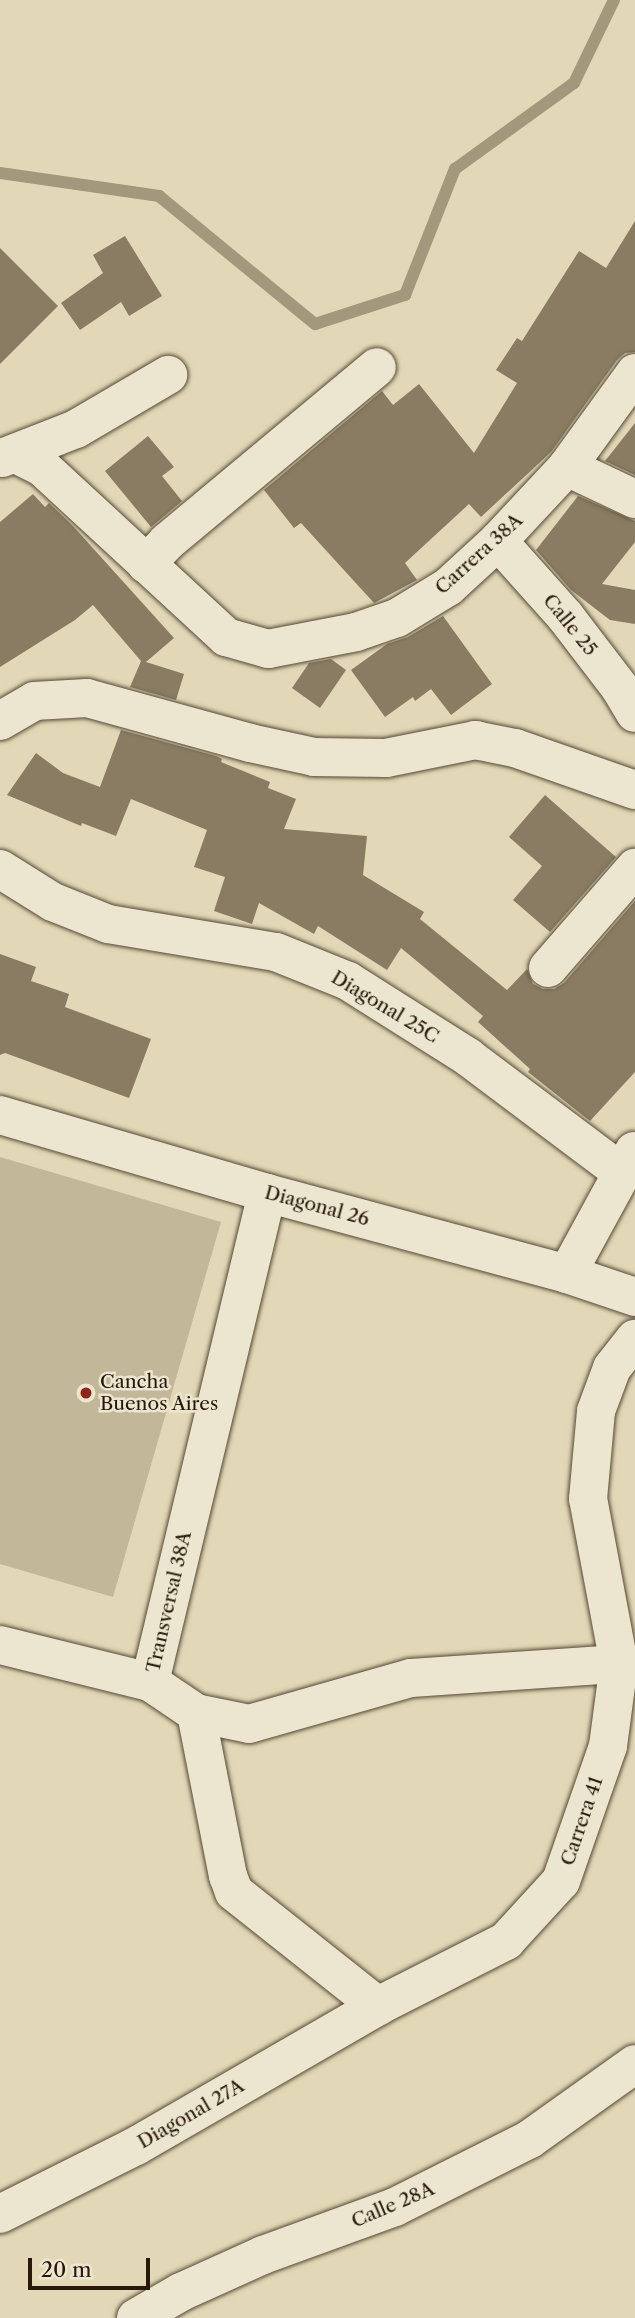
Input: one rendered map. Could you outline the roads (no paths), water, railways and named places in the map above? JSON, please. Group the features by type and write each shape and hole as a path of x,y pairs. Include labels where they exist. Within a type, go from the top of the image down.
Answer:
{"street":[{"path":"8,456 41,467 146,564 167,542 377,367"},
{"name":"Carrera 38A","path":"146,564 226,637 268,649 356,632 397,618 448,587 498,541 567,467 635,373"},
{"path":"8,456 76,429 169,375"},
{"path":"567,467 635,499"},
{"name":"Calle 25","path":"498,541 565,616 620,688 635,713"},
{"path":"0,721 34,701 87,698 250,743 314,757 386,758 475,740 515,748 635,790"},
{"path":"548,968 635,868"},
{"name":"Diagonal 25C","path":"0,869 53,902 108,924 276,952 348,981 628,1160"},
{"name":"Diagonal 26","path":"0,1115 267,1193 567,1274 635,1297"},
{"path":"567,1274 628,1160"},
{"name":"Transversal 38A","path":"196,1713 150,1682 267,1193"},
{"name":"Carrera 41","path":"378,2006 506,1941 561,1881 608,1746 627,1666 588,1499 596,1411 612,1368 635,1339"},
{"path":"0,1645 150,1682"},
{"path":"378,2006 234,1892 228,1876 196,1713 249,1724 411,1678 627,1666"},
{"name":"Diagonal 27A","path":"0,2214 136,2146 378,2006"},
{"name":"Calle 28A","path":"136,2318 181,2292 263,2255 395,2207 530,2139 635,2064"}],"waterway":[{"path":"0,173 159,196 315,324 405,295 455,169 574,83 614,0"}],"place":[{"name":"Cancha Buenos Aires","path":"86,1393"}]}
